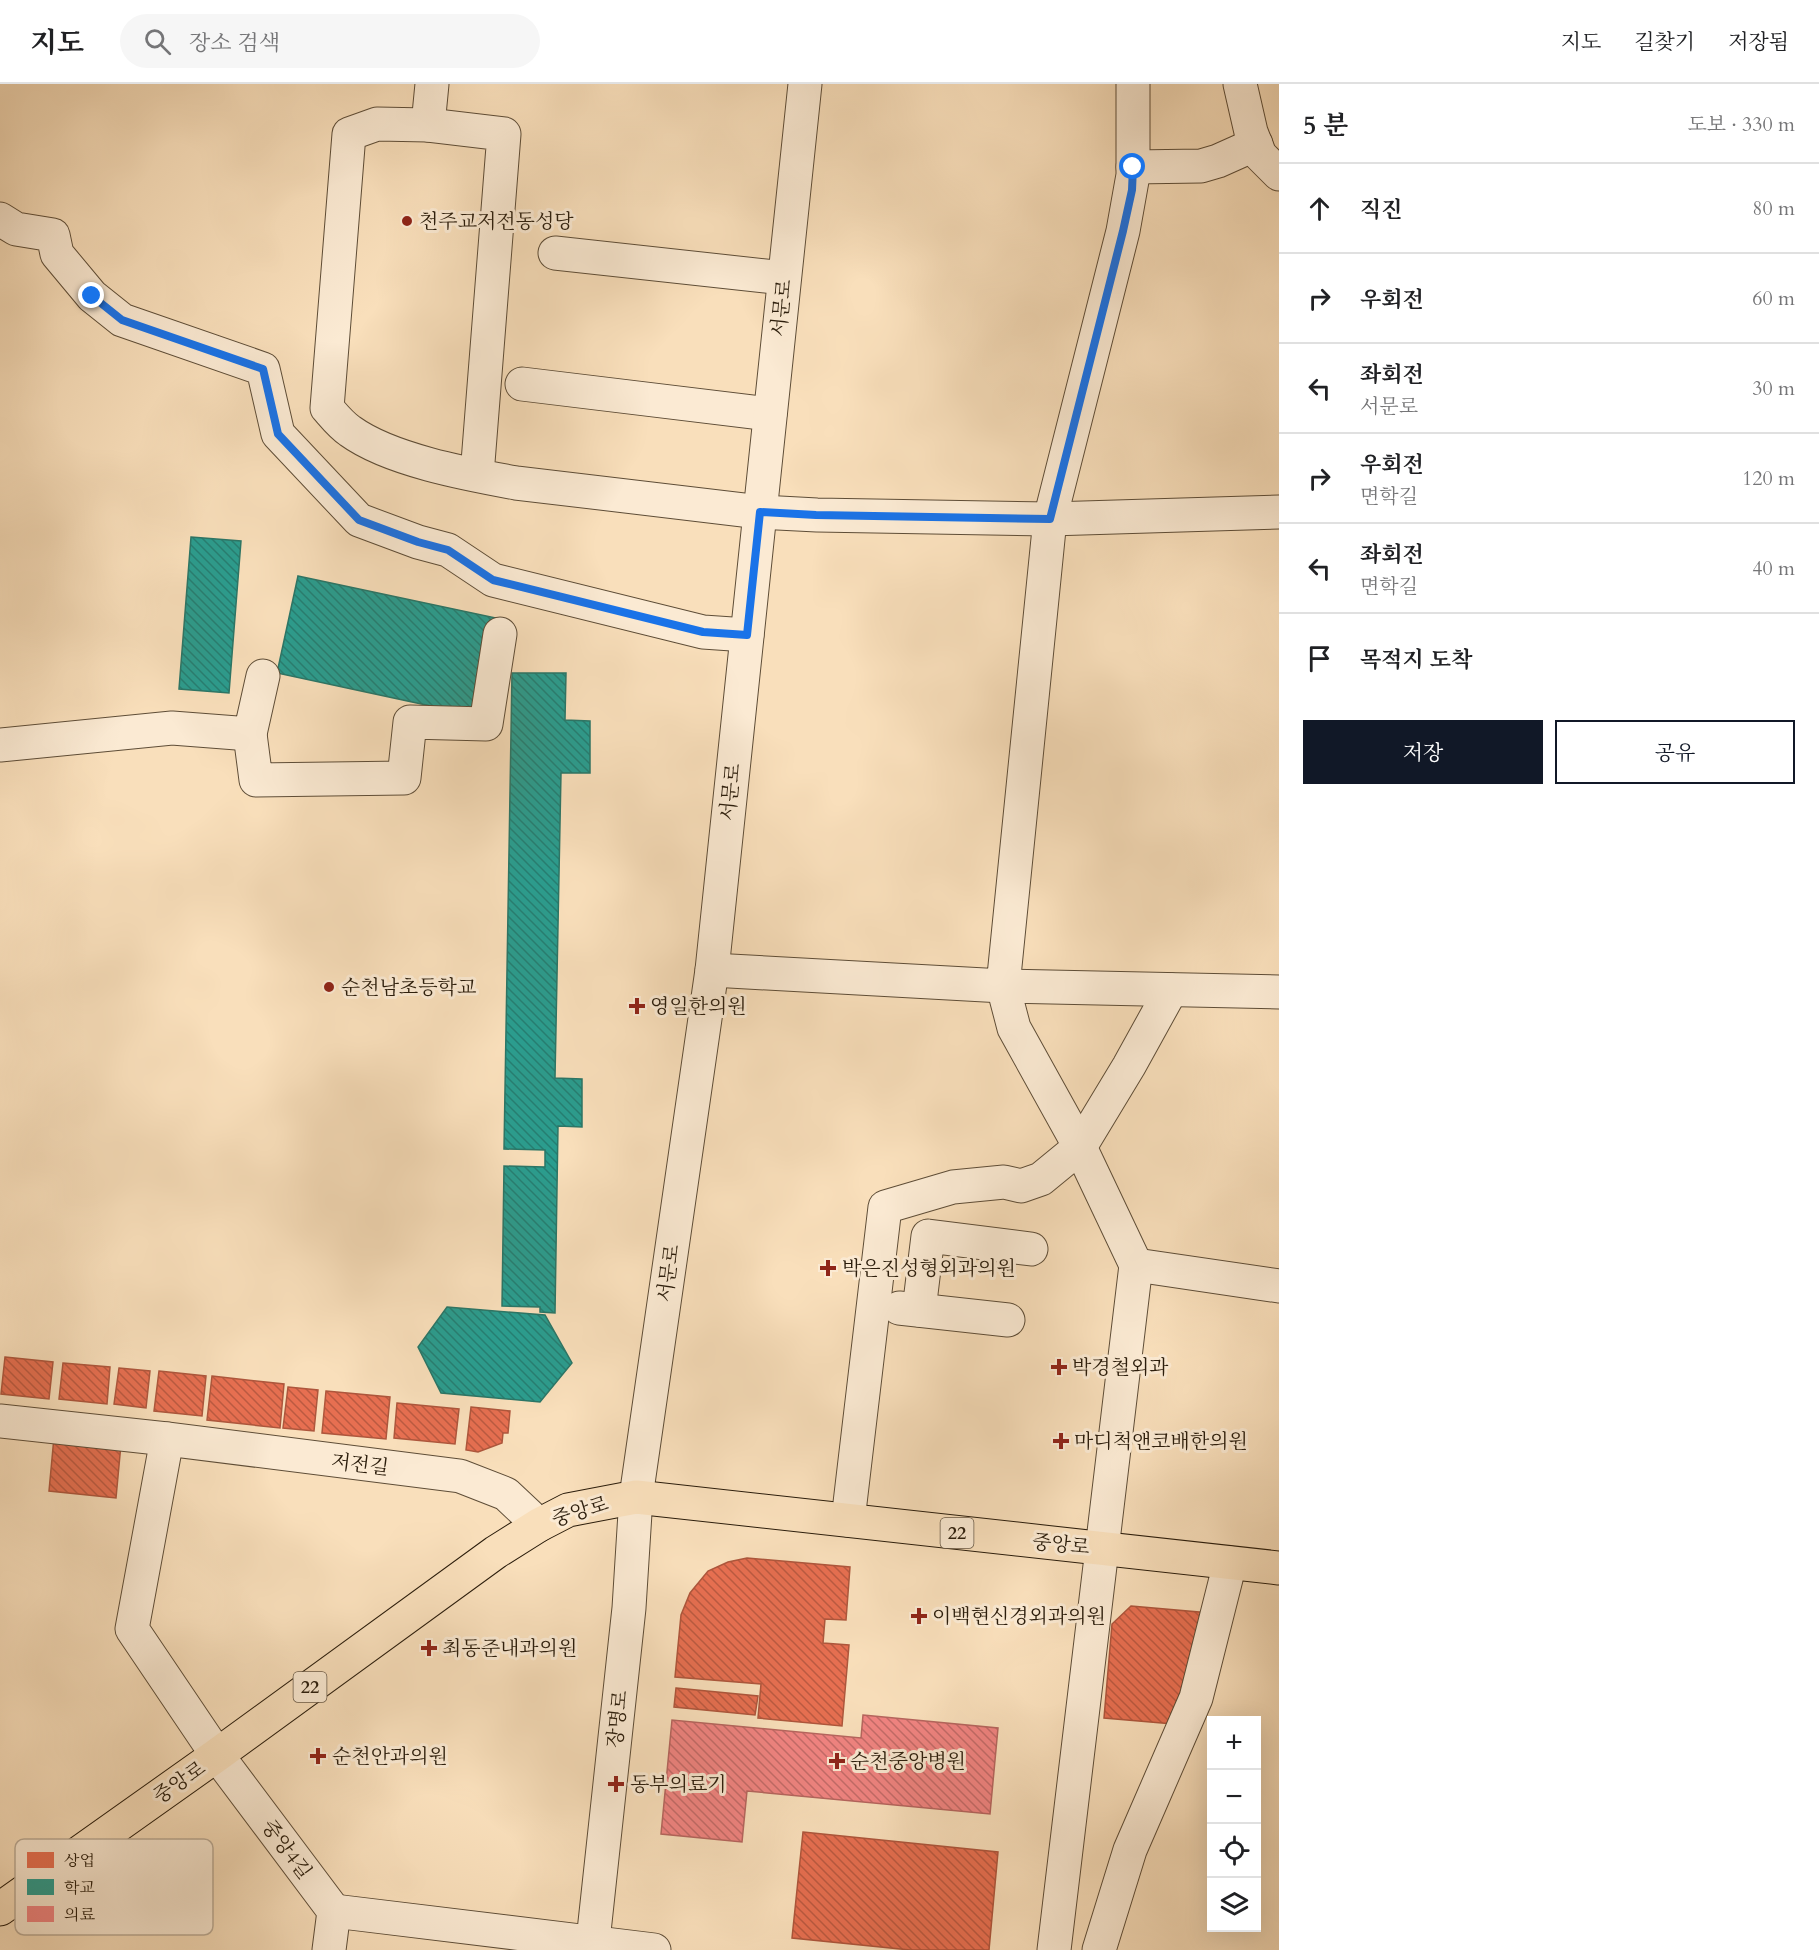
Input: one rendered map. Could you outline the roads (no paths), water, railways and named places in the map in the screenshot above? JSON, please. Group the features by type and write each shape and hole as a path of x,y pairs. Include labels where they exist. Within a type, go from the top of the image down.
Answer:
{"main road":[{"name":"중앙로","path":"99,1839 496,1551 539,1524 568,1510 636,1497 1279,1568"},
{"name":"중앙로","path":"0,1909 15,1898"}],"street":[{"path":"428,125 432,84"},
{"name":"서문로","path":"636,1497 712,970 805,84"},
{"path":"1054,1950 1136,1265 1080,1147 1014,1028 1003,986 1050,519 1132,190 1133,84"},
{"path":"1240,84 1260,155 1279,174"},
{"path":"477,476 504,134 428,125 377,124 349,134 327,408 348,430 364,440 411,459 477,476 516,483 760,512 1050,519 1279,512"},
{"path":"1133,167 1201,166 1256,144"},
{"path":"0,219 16,229 53,235 57,254 92,296 122,320 263,369 278,434 359,520 418,542 448,550 493,580 703,632 747,635"},
{"path":"555,253 784,278"},
{"path":"522,384 770,414"},
{"path":"263,676 250,734 256,780 404,778 410,722 486,724 500,634"},
{"path":"0,745 172,728 250,734"},
{"path":"712,970 1003,986 1279,992"},
{"path":"848,1520 885,1207 953,1187 1004,1182 1022,1186 1041,1179 1080,1147 1171,990"},
{"path":"919,1310 928,1236 1031,1249"},
{"path":"1136,1265 1279,1286"},
{"path":"873,1305 1008,1320"},
{"name":"저전길","path":"0,1421 167,1439 460,1476 506,1494 539,1524"},
{"path":"167,1439 132,1629 217,1755"},
{"name":"장명로","path":"593,1946 629,1608 636,1497"},
{"path":"1099,1950 1130,1850 1196,1698 1230,1563"},
{"name":"중앙4길","path":"217,1755 334,1911"},
{"path":"329,1950 334,1911 593,1946 654,1950"}],"place":[{"name":"천주교저전동성당","path":"407,221"},
{"name":"순천남초등학교","path":"329,987"},
{"name":"영일한의원","path":"637,1006"},
{"name":"박은진성형외과의원","path":"828,1268"},
{"name":"박경철외과","path":"1059,1367"},
{"name":"마디척앤코배한의원","path":"1061,1441"},
{"name":"이백현신경외과의원","path":"919,1616"},
{"name":"최동준내과의원","path":"429,1648"},
{"name":"순천안과의원","path":"318,1756"},
{"name":"순천중앙병원","path":"837,1761"},
{"name":"동부의료기","path":"616,1784"}]}
